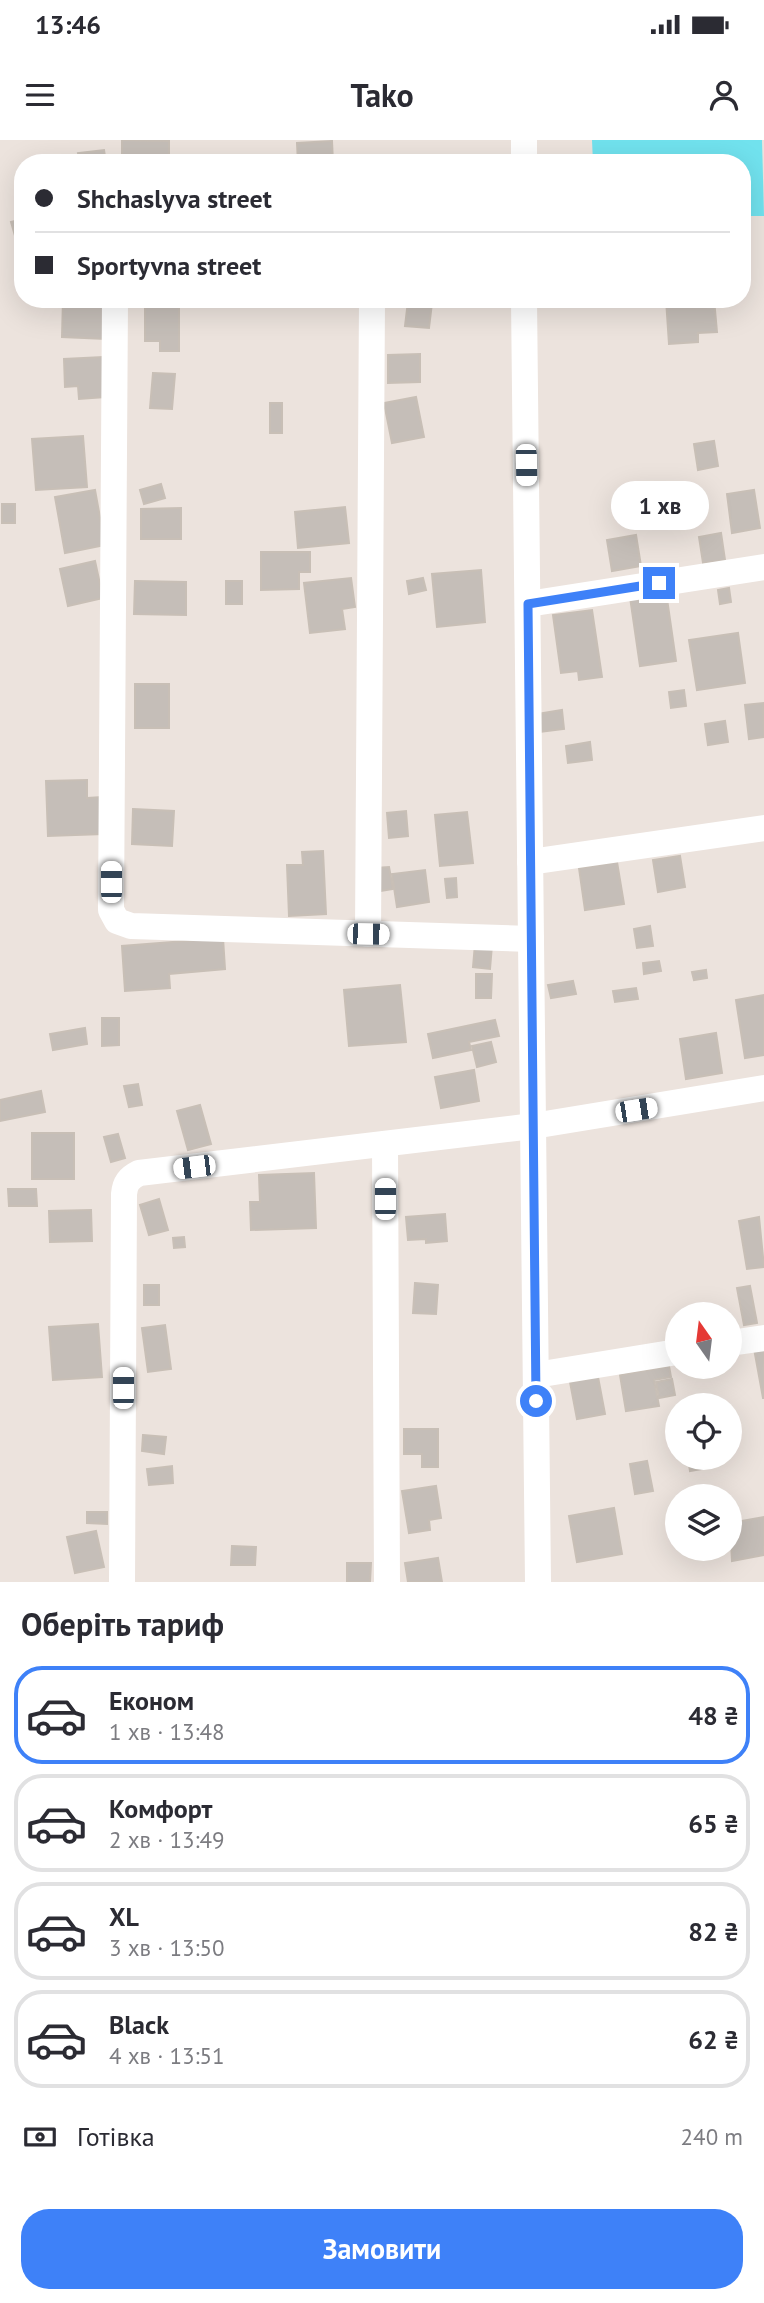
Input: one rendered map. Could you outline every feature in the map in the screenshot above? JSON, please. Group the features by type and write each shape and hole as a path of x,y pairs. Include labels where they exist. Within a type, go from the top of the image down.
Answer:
{"street":[{"path":"115,308 111,910 117,921 131,926 531,939"},
{"path":"368,934 372,308"},
{"path":"524,308 538,1582"},
{"path":"528,604 764,567"},
{"path":"530,862 764,828"},
{"path":"122,1582 125,1185 131,1177 533,1126 764,1088"},
{"path":"385,1144 387,1582"},
{"path":"742,1341 764,1338"},
{"path":"536,1375 665,1354"}],"water":[{"path":"592,140 762,140 764,216 751,216 751,154 593,154"}],"building":[{"path":"122,140 169,141 169,154 122,154"},
{"path":"332,141 333,154 298,154 297,143"},
{"path":"104,150 105,154 78,154"},
{"path":"63,308 107,308 106,339 62,337"},
{"path":"145,308 179,308 179,351 160,351 160,341 145,341"},
{"path":"407,308 431,308 429,328 405,326"},
{"path":"667,308 715,308 717,332 698,333 698,342 669,344"},
{"path":"420,354 420,382 388,383 388,355"},
{"path":"103,357 105,397 79,399 78,386 65,387 64,359"},
{"path":"153,373 175,374 172,409 150,408"},
{"path":"416,397 424,437 392,443 384,403"},
{"path":"270,403 282,403 282,433 270,433"},
{"path":"83,436 87,487 36,490 32,439"},
{"path":"714,441 718,466 698,470 694,444"},
{"path":"161,484 165,498 144,504 140,490"},
{"path":"95,490 105,545 65,553 55,497"},
{"path":"754,490 760,528 732,533 727,494"},
{"path":"2,504 15,504 15,523 2,523"},
{"path":"345,507 349,543 298,548 295,512"},
{"path":"181,508 181,539 141,539 141,509"},
{"path":"721,533 725,560 703,563 699,537"},
{"path":"636,535 641,566 612,571 607,540"},
{"path":"261,552 310,552 310,572 299,572 299,589 261,590"},
{"path":"95,561 103,598 68,606 60,569"},
{"path":"481,570 485,622 437,627 432,574"},
{"path":"351,578 355,607 342,609 345,629 310,633 304,583"},
{"path":"423,578 426,590 409,594 407,581"},
{"path":"135,581 186,582 186,615 134,614"},
{"path":"226,581 242,581 242,604 226,604"},
{"path":"729,588 731,602 720,604 718,590"},
{"path":"666,592 676,661 640,666 630,597"},
{"path":"592,610 602,677 579,680 578,671 561,673 553,615"},
{"path":"738,633 745,683 697,690 689,640"},
{"path":"135,684 169,684 169,728 135,728"},
{"path":"684,690 686,706 671,708 669,692"},
{"path":"763,703 764,737 749,739 745,705"},
{"path":"562,710 564,729 540,732 537,714"},
{"path":"725,721 728,742 708,745 705,724"},
{"path":"590,742 592,760 568,763 566,746"},
{"path":"87,780 87,798 102,797 103,834 48,836 46,781"},
{"path":"133,809 174,811 172,846 132,844"},
{"path":"406,811 408,836 389,838 387,813"},
{"path":"467,812 473,863 440,866 435,815"},
{"path":"323,851 326,914 289,916 287,865 303,865 302,852"},
{"path":"680,856 685,887 658,892 653,860"},
{"path":"617,862 624,904 585,910 579,868"},
{"path":"389,867 393,889 380,891 376,868"},
{"path":"425,870 429,902 397,907 392,874"},
{"path":"456,878 457,897 447,898 445,879"},
{"path":"650,926 653,946 637,948 634,929"},
{"path":"223,938 225,969 169,974 170,988 125,991 122,946"},
{"path":"475,944 492,945 490,969 473,967"},
{"path":"659,961 661,971 644,974 643,963"},
{"path":"706,970 707,978 694,980 692,972"},
{"path":"476,974 492,974 491,998 476,998"},
{"path":"573,981 576,994 551,998 548,985"},
{"path":"400,985 406,1042 349,1046 344,990"},
{"path":"636,988 638,999 615,1002 613,991"},
{"path":"764,995 764,1055 745,1058 736,1000"},
{"path":"102,1018 119,1018 119,1045 102,1046"},
{"path":"495,1020 499,1036 469,1042 471,1050 433,1058 428,1034"},
{"path":"85,1028 87,1044 53,1050 50,1034"},
{"path":"716,1033 722,1073 686,1079 680,1039"},
{"path":"491,1042 496,1062 477,1067 472,1046"},
{"path":"474,1070 479,1101 441,1108 435,1077"},
{"path":"138,1084 142,1105 129,1107 124,1086"},
{"path":"41,1091 45,1112 0,1121 0,1100"},
{"path":"200,1105 211,1144 188,1150 177,1111"},
{"path":"32,1133 74,1133 74,1179 32,1179"},
{"path":"118,1134 125,1158 111,1162 104,1137"},
{"path":"314,1173 316,1228 251,1230 250,1202 260,1202 259,1175"},
{"path":"8,1189 36,1189 37,1206 9,1206"},
{"path":"159,1199 168,1230 149,1235 140,1205"},
{"path":"91,1210 92,1241 50,1242 49,1211"},
{"path":"445,1214 447,1241 426,1243 426,1239 408,1240 406,1217"},
{"path":"759,1217 764,1267 747,1269 739,1221"},
{"path":"184,1237 185,1247 174,1248 173,1238"},
{"path":"415,1283 438,1285 436,1314 413,1313"},
{"path":"144,1285 159,1285 159,1305 144,1305"},
{"path":"750,1286 757,1323 744,1325 742,1302 740,1302 737,1288"},
{"path":"98,1324 102,1377 53,1380 49,1327"},
{"path":"165,1325 171,1369 148,1372 142,1328"},
{"path":"764,1341 764,1398 763,1398 753,1343"},
{"path":"665,1367 665,1378 654,1380 659,1406 626,1411 620,1375"},
{"path":"598,1377 605,1414 577,1419 570,1382"},
{"path":"672,1379 675,1393 665,1393 665,1397 659,1398 656,1382"},
{"path":"404,1429 438,1429 438,1467 422,1467 422,1454 404,1454"},
{"path":"143,1435 166,1437 164,1454 142,1451"},
{"path":"647,1461 653,1491 635,1494 630,1464"},
{"path":"172,1466 173,1483 149,1485 147,1469"},
{"path":"436,1486 441,1518 429,1520 430,1530 409,1533 402,1491"},
{"path":"614,1508 622,1554 577,1562 569,1516"},
{"path":"87,1512 107,1512 107,1524 87,1523"},
{"path":"764,1517 764,1555 742,1559 742,1521"},
{"path":"96,1531 104,1567 75,1573 67,1537"},
{"path":"232,1546 256,1547 255,1565 231,1565"},
{"path":"438,1558 442,1582 408,1582 405,1563"},
{"path":"347,1563 371,1563 370,1582 347,1582"}],"route":[{"path":"536,1401 528,604 659,583"}]}
